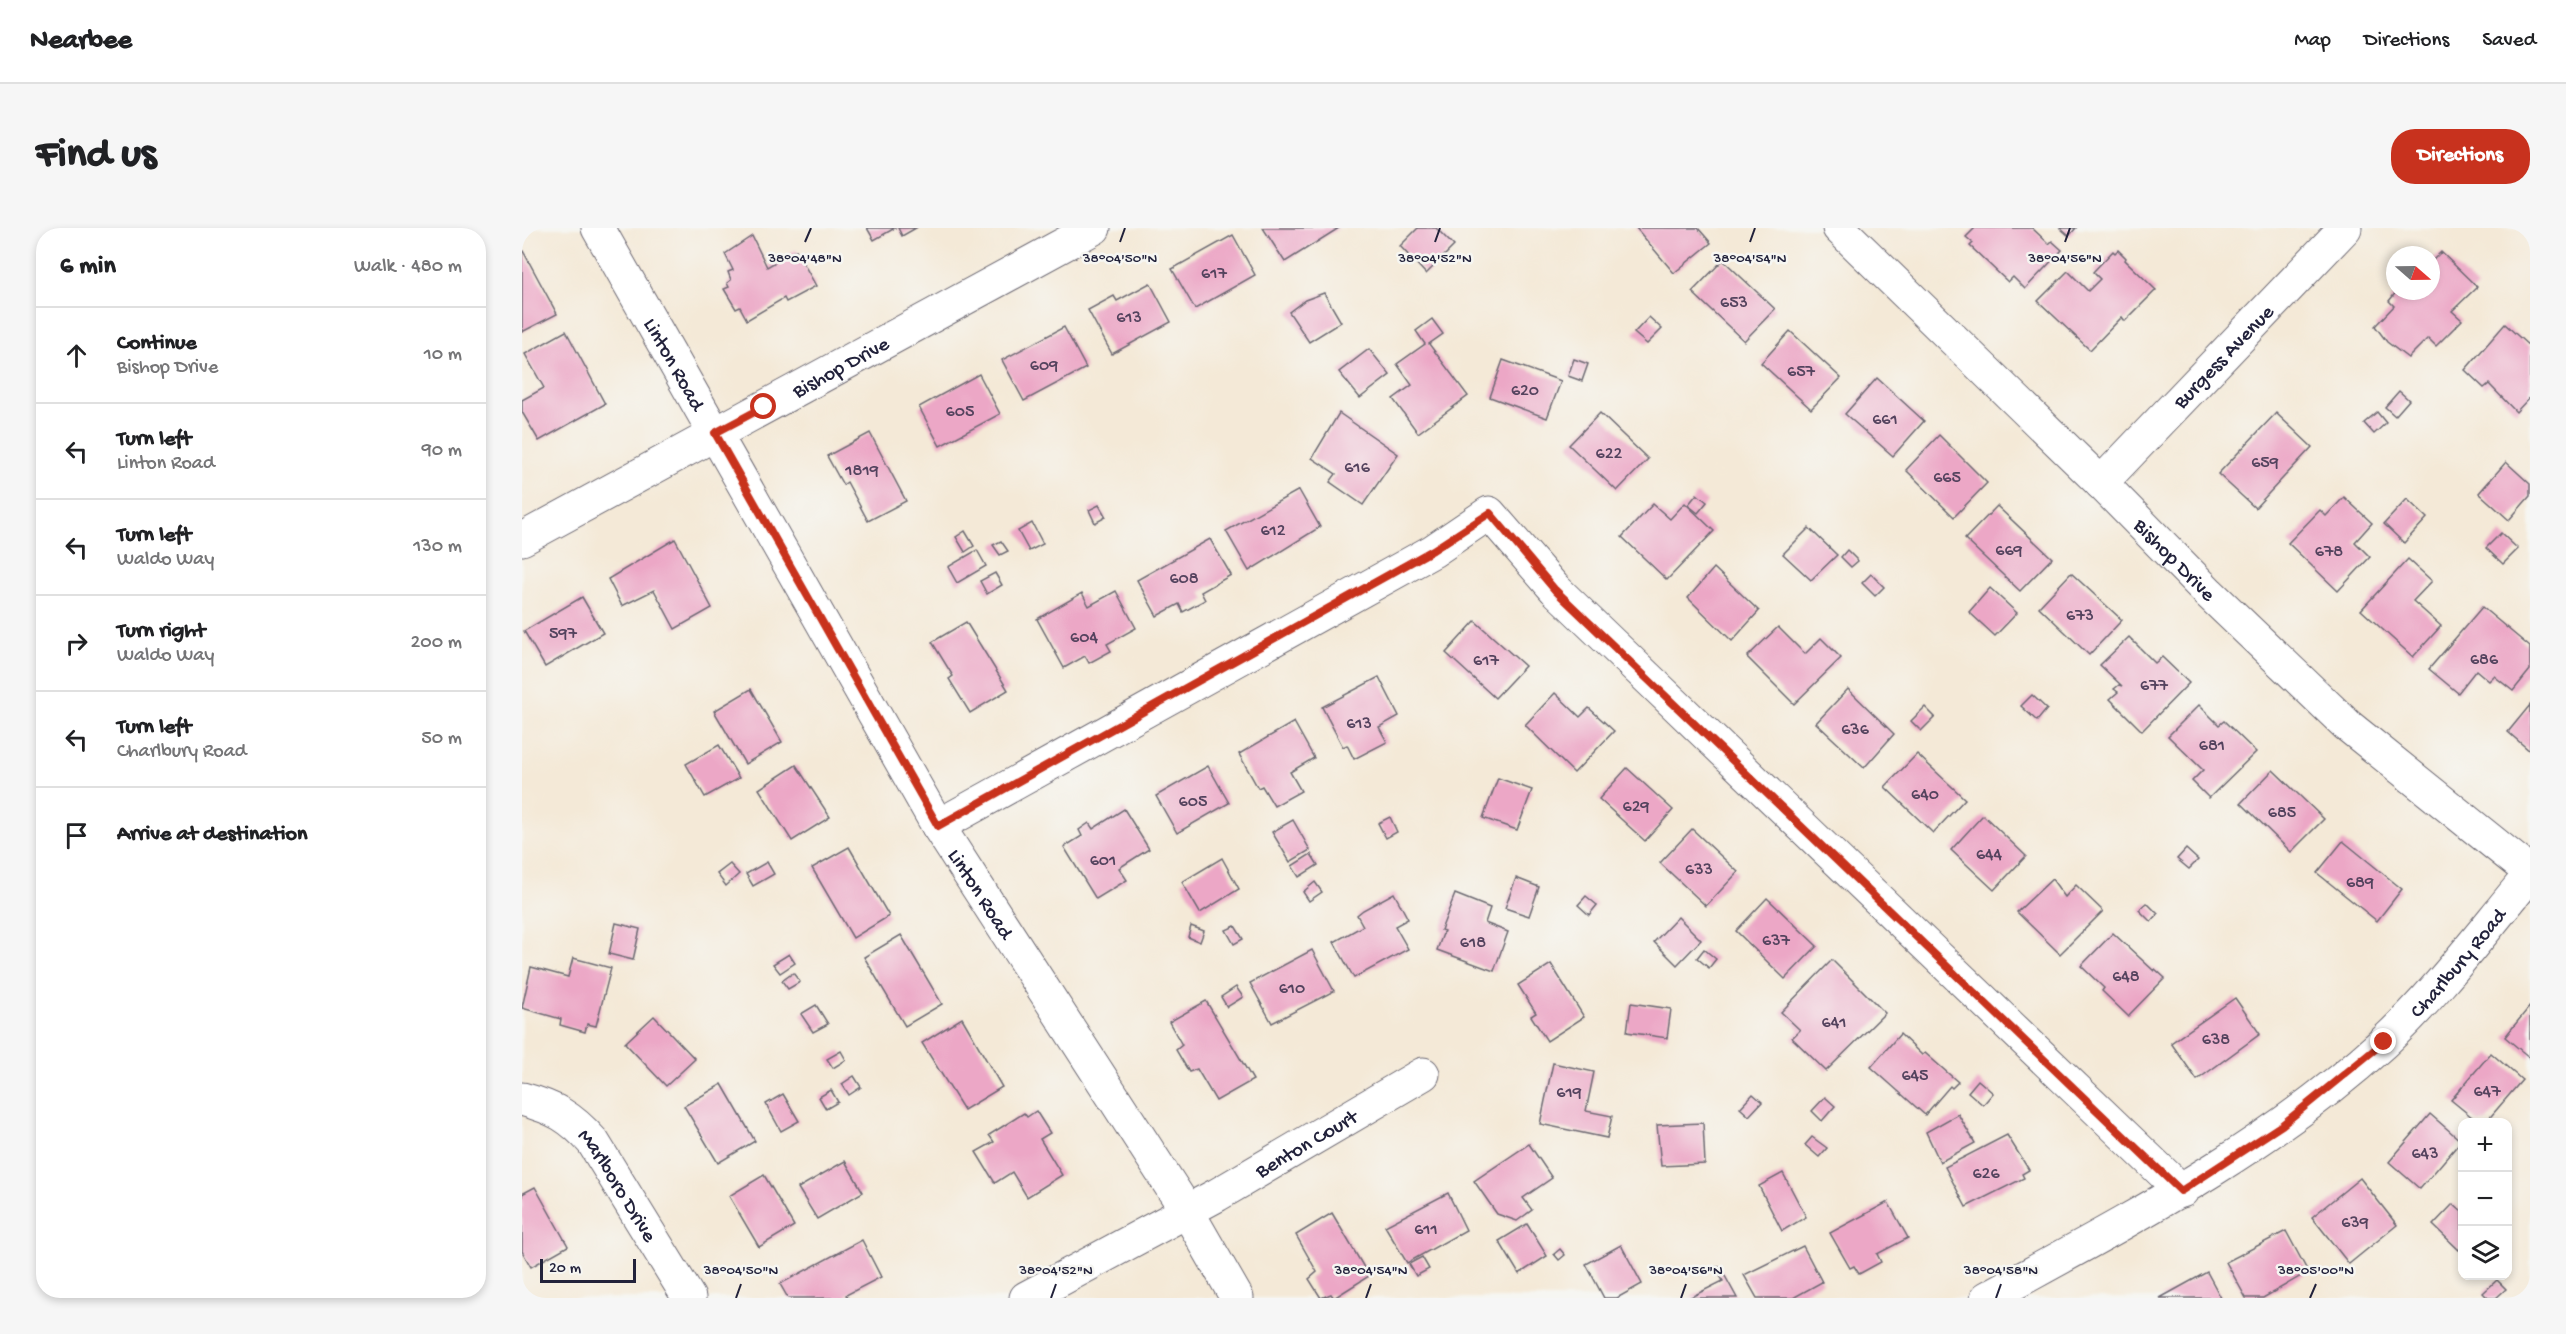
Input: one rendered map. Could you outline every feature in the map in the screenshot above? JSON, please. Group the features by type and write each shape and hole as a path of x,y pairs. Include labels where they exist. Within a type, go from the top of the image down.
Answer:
{"street":[{"name":"Linton Road","path":"598,228 938,826 1187,1211 1237,1298"},
{"name":"Bishop Drive","path":"522,539 1094,228"},
{"name":"Bishop Drive","path":"1839,228 2101,483 2209,593 2347,725 2530,873"},
{"name":"Burgess Avenue","path":"2101,483 2345,228"},
{"path":"938,826 1433,550 1490,513 1563,598 2181,1191"},
{"name":"Charlbury Road","path":"1987,1298 2181,1191 2282,1125 2384,1042 2438,987 2530,873"},
{"name":"Benton Court","path":"1026,1298 1187,1211 1423,1074"},
{"name":"Marlboro Drive","path":"522,1099 548,1106 575,1122 593,1142 689,1298"}],"building":[{"path":"867,228 895,228 874,240"},
{"path":"898,228 916,228 902,236"},
{"path":"1263,228 1339,228 1285,262"},
{"path":"1418,228 1436,228 1454,246 1426,274 1400,246"},
{"path":"1636,228 1698,228 1711,243 1674,273"},
{"path":"1975,228 2032,228 2049,244 2052,241 2062,250 2025,289 2013,277 2008,282 1970,246 1973,243 1966,237"},
{"path":"2060,228 2076,228 2069,236"},
{"path":"1233,235 1255,275 1195,309 1172,269"},
{"path":"752,236 767,267 796,250 816,286 786,302 784,298 747,320 740,307 736,309 724,289 729,287 727,283 731,280 728,272 733,270 725,254"},
{"path":"522,249 557,314 522,332"},
{"path":"2118,250 2126,258 2125,260 2156,290 2125,321 2122,317 2090,350 2038,301 2068,271 2088,291 2100,279 2093,272 2113,251 2115,253"},
{"path":"2440,253 2477,287 2452,311 2462,320 2436,346 2428,338 2408,358 2387,342 2375,326 2394,306 2390,300 2440,300"},
{"path":"1723,260 1775,309 1744,341 1692,292"},
{"path":"1150,283 1171,322 1112,354 1088,310 1114,296 1117,301"},
{"path":"1324,293 1341,322 1309,342 1289,312 1305,300"},
{"path":"1649,317 1662,329 1647,344 1634,333"},
{"path":"1432,319 1443,334 1429,344 1468,396 1418,433 1393,399 1412,385 1397,364 1425,344 1416,331"},
{"path":"2505,324 2530,347 2530,397 2516,412 2489,384 2484,388 2465,370"},
{"path":"1064,327 1086,368 1024,401 1002,360"},
{"path":"566,331 605,404 539,441 522,412 522,400 544,388 525,354"},
{"path":"1790,331 1841,378 1811,409 1761,363"},
{"path":"1369,349 1390,375 1360,398 1339,372"},
{"path":"1574,359 1588,364 1582,381 1568,376"},
{"path":"1503,360 1561,381 1547,418 1490,397"},
{"path":"979,374 1000,414 940,446 919,407"},
{"path":"1877,378 1924,421 1893,456 1845,414"},
{"path":"2399,391 2409,400 2395,416 2385,407"},
{"path":"2377,412 2386,423 2374,434 2364,423"},
{"path":"1339,413 1398,454 1363,505 1330,482 1336,474 1312,458"},
{"path":"1600,413 1648,459 1617,491 1569,445"},
{"path":"2276,413 2312,447 2255,508 2218,474"},
{"path":"870,433 906,501 868,521 847,482 843,485 827,456"},
{"path":"1939,435 1987,483 1954,517 1906,470"},
{"path":"2506,462 2530,484 2530,496 2509,520 2479,493"},
{"path":"1299,490 1320,527 1249,571 1226,531"},
{"path":"1697,494 1707,502 1698,513 1688,505"},
{"path":"2344,497 2372,523 2355,542 2370,557 2338,591 2288,543 2320,510 2326,516"},
{"path":"2407,499 2427,518 2404,543 2384,524"},
{"path":"1685,503 1714,531 1667,580 1622,537 1653,504 1670,519"},
{"path":"1099,505 1106,517 1095,523 1089,510"},
{"path":"1997,506 2052,558 2020,591 1965,539"},
{"path":"1032,523 1043,544 1029,551 1018,531"},
{"path":"1809,528 1837,555 1811,580 1783,554"},
{"path":"965,531 974,546 965,552 956,537"},
{"path":"2501,533 2518,549 2503,564 2486,548"},
{"path":"675,539 712,608 675,629 654,590 622,606 608,579"},
{"path":"1210,539 1231,575 1201,592 1205,600 1183,612 1179,604 1157,616 1137,580"},
{"path":"1001,541 1008,551 1000,555 993,545"},
{"path":"977,550 986,566 957,583 948,567"},
{"path":"1847,550 1858,561 1851,567 1841,557"},
{"path":"2408,559 2432,581 2413,601 2441,626 2413,657 2361,610"},
{"path":"1714,568 1759,611 1732,641 1688,598"},
{"path":"995,573 1002,585 987,594 980,581"},
{"path":"2071,573 2122,620 2089,655 2039,607"},
{"path":"1871,574 1884,587 1875,596 1862,583"},
{"path":"1990,588 2017,613 1995,636 1969,612"},
{"path":"1116,591 1136,628 1107,644 1111,651 1089,663 1085,656 1064,668 1037,619 1082,593 1089,606"},
{"path":"582,597 603,633 545,667 524,631"},
{"path":"2482,607 2530,647 2530,670 2513,691 2494,676 2489,681 2476,670 2458,693 2429,669"},
{"path":"1475,621 1525,666 1495,698 1446,653"},
{"path":"966,622 1008,690 970,713 949,679 953,676 932,642"},
{"path":"1778,627 1805,654 1821,638 1841,658 1794,704 1747,657"},
{"path":"2129,637 2155,663 2162,657 2189,683 2142,731 2110,699 2118,692 2114,689 2119,685 2122,686 2100,665"},
{"path":"1379,677 1399,716 1379,727 1387,742 1354,759 1347,745 1343,747 1322,707"},
{"path":"751,689 782,742 745,764 714,711"},
{"path":"1848,689 1894,734 1864,768 1816,723"},
{"path":"1555,693 1580,717 1589,708 1614,731 1574,773 1525,725"},
{"path":"2032,695 2047,709 2037,721 2021,706"},
{"path":"2199,705 2219,725 2224,721 2256,752 2209,798 2192,781 2203,770 2168,736"},
{"path":"2530,705 2530,751 2508,732"},
{"path":"1925,707 1935,717 1921,731 1911,721"},
{"path":"1294,722 1314,758 1290,772 1301,791 1274,806 1262,786 1258,788 1239,754"},
{"path":"719,745 739,778 705,797 686,764"},
{"path":"1917,754 1965,799 1933,833 1885,787"},
{"path":"796,765 830,817 792,841 759,789"},
{"path":"1208,766 1229,803 1177,833 1156,796"},
{"path":"1627,768 1673,810 1645,841 1599,799"},
{"path":"2273,770 2324,819 2291,852 2241,803"},
{"path":"1498,778 1532,790 1517,830 1483,818"},
{"path":"1124,809 1149,849 1119,868 1127,880 1096,899 1064,847 1082,836 1079,830 1089,823 1093,829"},
{"path":"1983,815 2026,856 1994,890 1951,850"},
{"path":"1390,817 1397,832 1386,838 1378,823"},
{"path":"1293,820 1310,850 1290,862 1272,832"},
{"path":"1692,829 1738,872 1706,906 1660,863"},
{"path":"2343,841 2402,889 2377,921 2317,873"},
{"path":"849,847 889,916 853,938 812,868"},
{"path":"2186,849 2198,860 2189,869 2177,859"},
{"path":"1311,854 1318,865 1299,877 1292,866"},
{"path":"1222,858 1239,889 1200,913 1182,882"},
{"path":"767,862 774,874 753,886 746,874"},
{"path":"730,864 739,874 726,886 717,874"},
{"path":"1516,878 1539,887 1529,916 1505,908"},
{"path":"2052,879 2065,897 2076,885 2103,911 2060,954 2017,912"},
{"path":"1315,882 1322,892 1309,901 1303,892"},
{"path":"1394,893 1408,919 1395,926 1408,949 1354,978 1334,942 1363,926 1357,915 1363,910"},
{"path":"1455,894 1490,908 1485,923 1508,932 1494,971 1437,950 1444,931 1441,930"},
{"path":"1586,896 1597,905 1589,915 1578,905"},
{"path":"1767,898 1817,946 1785,979 1736,931"},
{"path":"2147,903 2158,914 2151,922 2139,910"},
{"path":"1678,917 1701,940 1677,965 1654,942"},
{"path":"616,923 640,929 633,960 609,954"},
{"path":"1191,926 1204,931 1200,942 1188,937"},
{"path":"1235,926 1243,939 1234,944 1226,930"},
{"path":"2113,933 2154,971 2155,969 2165,978 2128,1016 2102,991 2104,988 2081,966"},
{"path":"901,935 942,1004 905,1026 864,957"},
{"path":"1704,949 1716,959 1709,968 1697,958"},
{"path":"1312,950 1334,991 1272,1023 1250,983"},
{"path":"789,954 795,963 780,973 773,964"},
{"path":"573,958 611,968 596,1026 587,1024 585,1032 560,1025 561,1019 522,1008 531,967 568,977"},
{"path":"1832,960 1885,1013 1826,1071 1792,1038 1800,1030 1781,1012"},
{"path":"1551,964 1584,1017 1547,1041 1531,1016 1536,1013 1518,985"},
{"path":"793,973 800,982 788,989 782,981"},
{"path":"1236,987 1243,997 1227,1007 1221,997"},
{"path":"2235,998 2260,1034 2197,1080 2171,1043"},
{"path":"1206,1001 1253,1080 1216,1101 1197,1069 1189,1072 1176,1050 1182,1045 1169,1022"},
{"path":"1631,1003 1671,1009 1667,1038 1627,1032"},
{"path":"816,1005 828,1024 813,1032 801,1014"},
{"path":"2530,1006 2530,1058 2505,1037"},
{"path":"654,1016 695,1059 666,1086 625,1043"},
{"path":"962,1018 1002,1087 964,1110 922,1043"},
{"path":"1900,1034 1922,1055 1925,1053 1958,1082 1952,1088 1950,1086 1925,1115 1871,1067"},
{"path":"841,1051 846,1060 833,1068 827,1059"},
{"path":"2491,1053 2522,1080 2489,1118 2473,1118 2451,1100"},
{"path":"1553,1063 1594,1072 1586,1111 1612,1116 1607,1138 1540,1124"},
{"path":"854,1076 861,1087 849,1095 842,1084"},
{"path":"1978,1080 1993,1093 1983,1105 1968,1092"},
{"path":"722,1084 755,1141 718,1163 684,1106"},
{"path":"831,1090 838,1102 826,1109 819,1097"},
{"path":"783,1094 799,1121 781,1131 766,1104"},
{"path":"1753,1094 1762,1102 1749,1116 1740,1108"},
{"path":"1825,1097 1835,1106 1822,1121 1812,1111"},
{"path":"1036,1111 1050,1133 1040,1139 1062,1175 1027,1197 1012,1172 995,1183 976,1152 994,1142 989,1135 1024,1113 1027,1117"},
{"path":"1958,1114 1975,1143 1940,1162 1926,1132"},
{"path":"2430,1114 2458,1138 2458,1145 2420,1189 2389,1162"},
{"path":"1703,1123 1705,1164 1661,1166 1657,1125"},
{"path":"2007,1135 2029,1170 2022,1174 2024,1178 1966,1207 1945,1167"},
{"path":"1812,1137 1827,1148 1819,1157 1805,1145"},
{"path":"1529,1144 1552,1178 1523,1198 1532,1210 1517,1221 1497,1214 1474,1181"},
{"path":"845,1161 863,1192 817,1219 798,1188"},
{"path":"1783,1173 1806,1217 1782,1231 1759,1186"},
{"path":"764,1175 794,1226 759,1247 729,1196"},
{"path":"2360,1178 2397,1225 2349,1264 2312,1217"},
{"path":"535,1187 568,1246 531,1267 522,1251 522,1194"},
{"path":"1448,1193 1466,1230 1407,1263 1385,1226"},
{"path":"1888,1202 1908,1238 1877,1254 1881,1262 1859,1274 1854,1266 1850,1268 1830,1233"},
{"path":"2453,1204 2458,1208 2458,1249 2433,1225"},
{"path":"1332,1213 1369,1276 1334,1298 1331,1294 1321,1298 1309,1279 1317,1272 1296,1235"},
{"path":"1527,1224 1547,1256 1519,1274 1499,1241"},
{"path":"2286,1231 2308,1272 2263,1298 2246,1298 2226,1262"},
{"path":"862,1240 881,1277 846,1295 848,1298 788,1298 780,1284"},
{"path":"1621,1245 1642,1284 1617,1298 1604,1298 1586,1264"},
{"path":"1803,1246 1822,1282 1793,1298 1757,1298 1744,1275"},
{"path":"1560,1249 1565,1255 1559,1260 1554,1254"},
{"path":"1422,1257 1429,1269 1416,1276 1409,1264"},
{"path":"1715,1267 1720,1267 1737,1298 1689,1298 1723,1281"},
{"path":"2207,1272 2221,1298 2160,1298"},
{"path":"2497,1280 2506,1289 2496,1298 2488,1298 2483,1293"}],"route":[{"path":"764,407 715,433 938,826 1433,550 1490,513 1555,590 2181,1191 2282,1125 2384,1042"}]}
